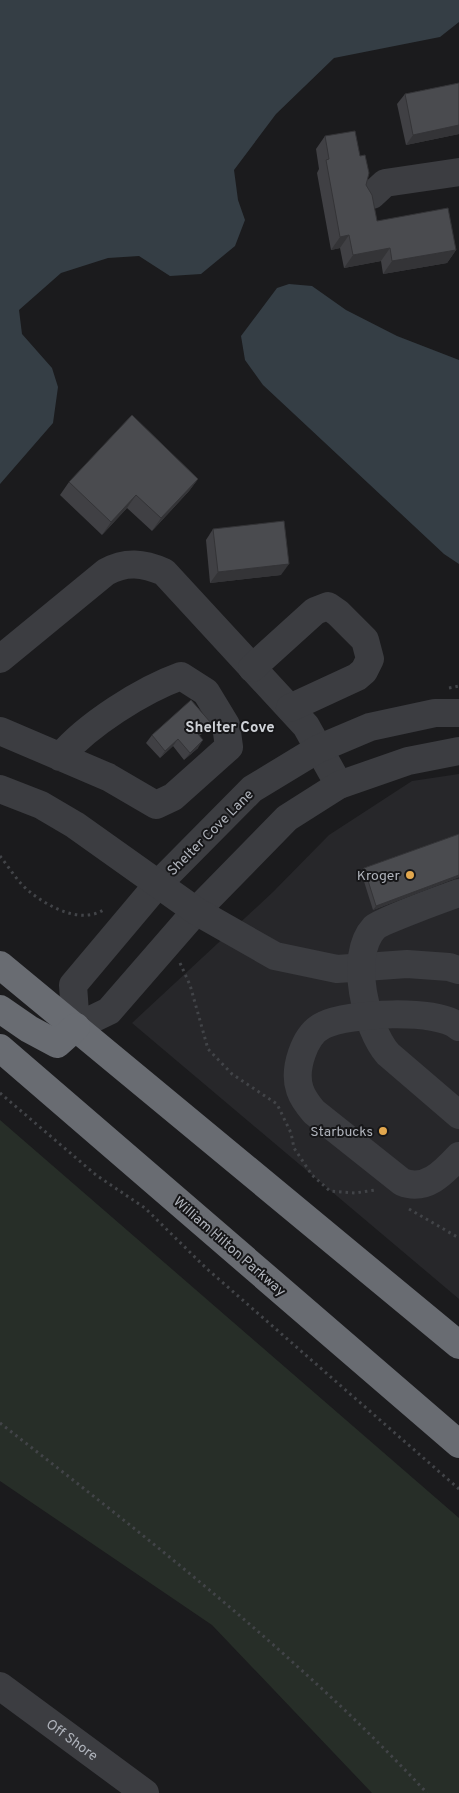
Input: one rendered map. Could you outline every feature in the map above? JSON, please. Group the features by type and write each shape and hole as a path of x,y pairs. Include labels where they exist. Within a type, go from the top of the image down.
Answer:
{"highway":[{"path":"0,965 459,1345"},
{"path":"0,1009 29,1029 57,1044 76,1028"},
{"name":"William Hilton Parkway","path":"0,1048 459,1444"}],"street":[{"path":"372,195 385,183 459,172"},
{"path":"0,660 106,572 118,565 135,563 164,572 306,726 338,785"},
{"path":"252,668 315,610 323,606 328,606 338,613 364,640 370,659 364,671 357,677 290,708"},
{"path":"0,731 60,757 108,777 156,805 173,797 229,747 226,725 206,692 181,676 164,682 92,726 60,757"},
{"name":"Shelter Cove Lane","path":"76,1028 74,985 158,884 252,789 318,748 370,727 435,713 459,713"},
{"path":"76,1028 109,1011 196,911 287,818 338,785 408,761 459,751"},
{"name":"Shelter Cove Lane","path":"0,789 41,806 76,825 196,911 275,956 337,969 361,969 372,966 407,964 449,966 459,970"},
{"path":"459,892 374,927 366,942 361,969 368,1016 379,1044 388,1054 459,1115"},
{"path":"459,1027 438,1016 423,1014 368,1016 337,1020 322,1025 312,1035 306,1045 299,1070 299,1088 306,1103 314,1112 354,1142 388,1173 406,1184 430,1182 438,1178 459,1156"},
{"name":"Off Shore","path":"0,1686 145,1793"}],"path":[{"path":"0,856 29,891 58,910 76,915 99,913 107,908"},
{"path":"170,941 190,985 208,1049 232,1074 277,1104 291,1133 294,1148 312,1175 330,1191 355,1193 377,1190"},
{"path":"0,1093 96,1175 145,1208 206,1268 459,1489"},
{"path":"402,1204 459,1238"},
{"path":"0,1423 143,1534 278,1648 397,1761 427,1793"}],"shaded area":[{"path":"0,0 459,0 459,22 440,37 334,58 276,114 234,170 238,200 245,220 235,246 201,274 170,276 139,256 108,258 61,273 19,310 22,334 52,368 58,387 53,423 0,484"},
{"path":"289,284 312,286 346,310 397,336 459,360 459,564 444,554 263,385 245,360 241,336 277,288"},
{"path":"459,774 459,1299 132,1023 273,892 329,835 412,781"},
{"path":"0,1120 459,1518 459,1793 372,1793 212,1625 0,1481"}],"building":[{"path":"459,83 459,125 413,135 405,94"},
{"path":"355,131 360,156 365,155 369,173 366,185 372,195 377,221 448,208 456,250 392,261 390,248 353,255 349,235 340,237 326,160 329,159 325,136"},
{"path":"132,415 198,479 161,518 136,495 111,522 69,482"},
{"path":"284,521 289,564 218,572 213,529"},
{"path":"191,700 211,723 198,734 203,740 190,753 178,739 165,751 152,735"},
{"name":"Kroger","path":"459,834 459,875 376,906 364,868"}],"place":[{"name":"Kroger","path":"410,875"},
{"name":"Starbucks","path":"383,1131"}],"district":[{"name":"Shelter Cove","path":"230,727"}]}
